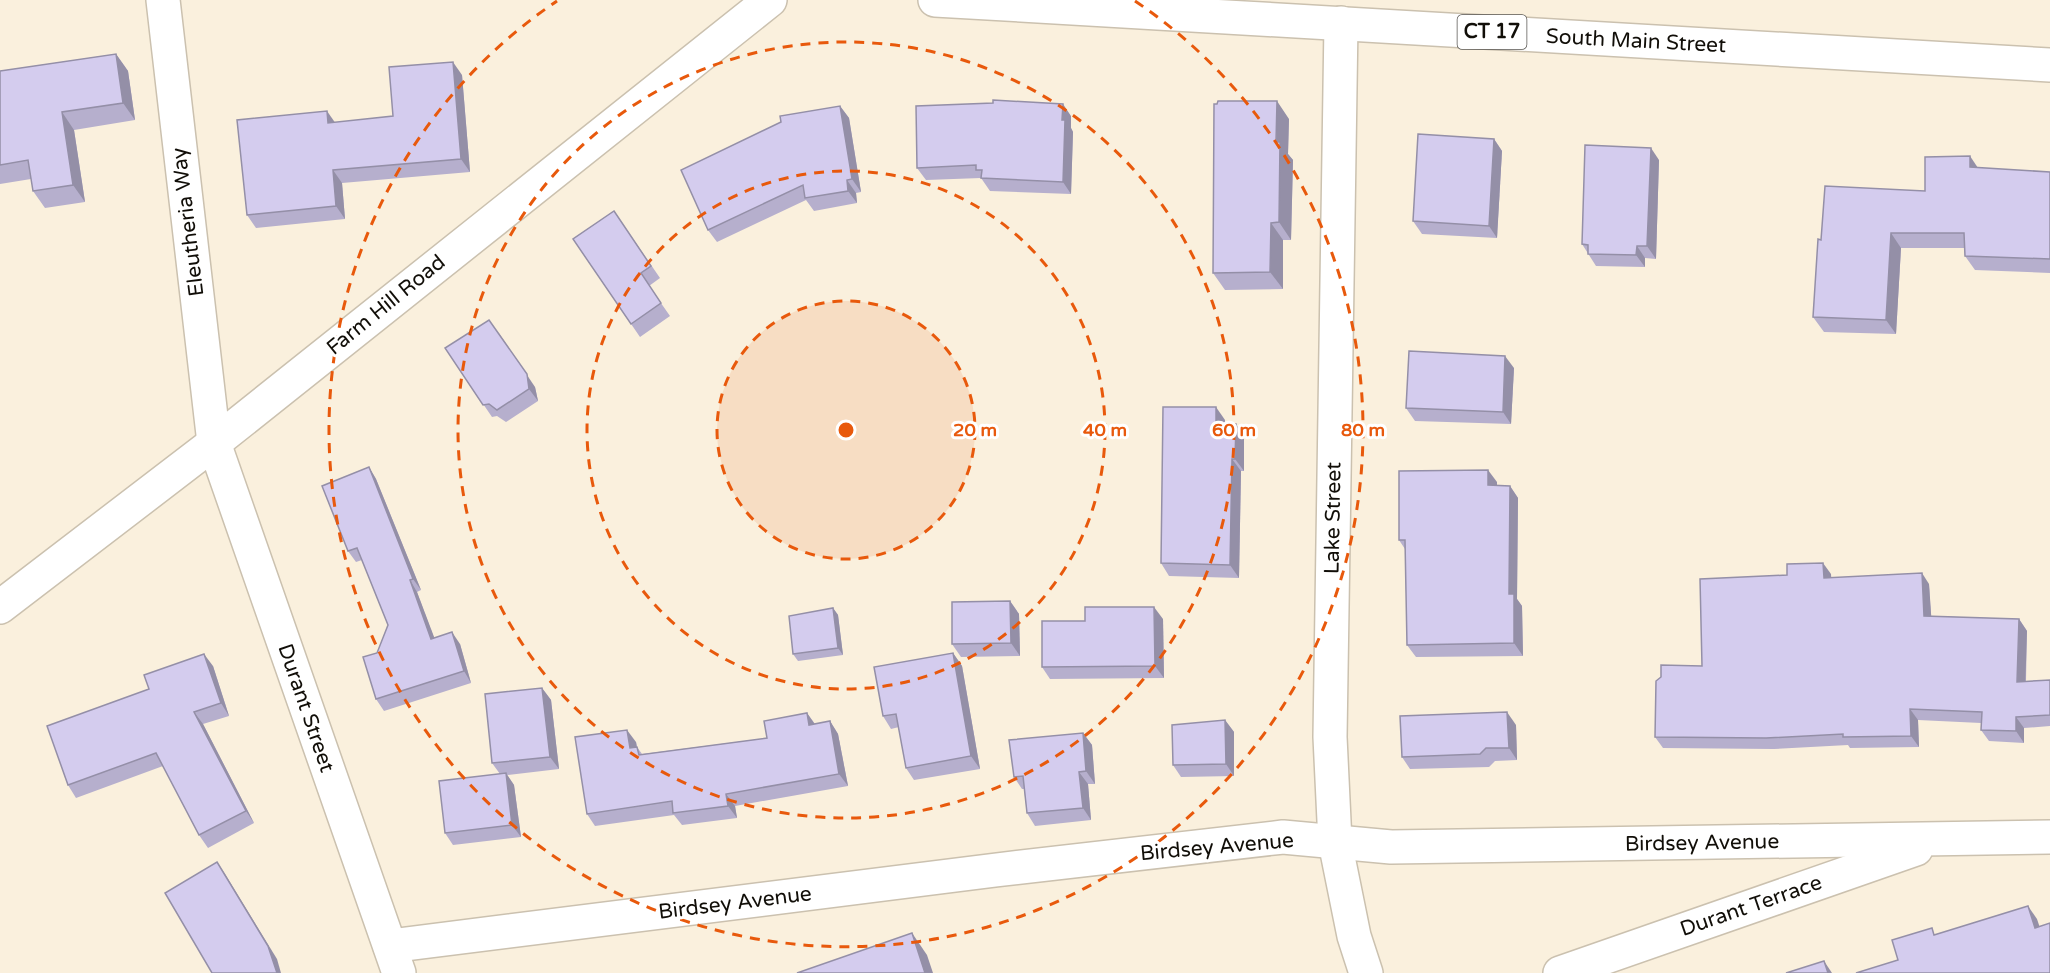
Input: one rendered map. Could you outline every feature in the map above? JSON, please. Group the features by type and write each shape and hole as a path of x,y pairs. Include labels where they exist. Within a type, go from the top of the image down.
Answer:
{"street":[{"name":"Eleutheria Way","path":"163,0 214,443"},
{"name":"Farm Hill Road","path":"0,607 214,443 770,0"},
{"name":"South Main Street","path":"934,0 2050,65"},
{"name":"Lake Street","path":"1341,24 1330,737 1335,842 1354,936 1366,973"},
{"name":"Durant Street","path":"214,443 394,960"},
{"name":"Birdsey Avenue","path":"394,960 996,870 1283,837 1391,847 2050,837"},
{"name":"Durant Terrace","path":"1560,973 1943,840"}],"building":[{"path":"116,54 123,103 62,112 73,185 33,191 28,160 0,165 0,71"},
{"path":"453,62 461,159 333,170 336,206 247,215 237,120 327,111 328,123 393,116 389,67"},
{"path":"993,100 1063,104 1062,120 1065,120 1063,182 981,178 982,170 976,170 976,165 917,168 916,106 993,103"},
{"path":"1218,101 1277,101 1276,142 1280,142 1279,222 1271,223 1270,272 1213,273 1214,104"},
{"path":"840,106 852,179 847,180 848,191 805,198 803,185 708,230 681,170 781,122 780,116"},
{"path":"1418,134 1494,139 1489,226 1413,221"},
{"path":"1585,145 1651,148 1647,246 1637,246 1636,255 1588,254 1588,245 1582,244"},
{"path":"1970,156 1970,167 2050,172 2050,259 1965,256 1964,233 1891,233 1886,320 1813,317 1818,239 1821,240 1825,186 1925,191 1925,157"},
{"path":"614,211 651,266 641,273 661,303 631,324 573,239"},
{"path":"489,320 527,374 529,389 497,410 489,404 483,405 445,348"},
{"path":"1409,351 1505,356 1503,412 1406,408"},
{"path":"1163,407 1216,407 1216,424 1236,424 1235,459 1232,459 1230,565 1161,563"},
{"path":"369,467 413,579 410,580 431,639 452,632 464,671 376,699 363,657 377,653 388,625 357,548 348,551 322,486"},
{"path":"1488,470 1488,485 1510,486 1509,594 1514,594 1514,643 1407,645 1405,540 1399,540 1399,471"},
{"path":"1823,563 1824,578 1922,573 1924,616 2019,619 2017,682 2050,680 2050,715 2016,717 2016,731 1981,730 1982,712 1910,709 1911,736 1843,737 1843,734 1766,738 1655,737 1656,681 1661,677 1661,665 1702,666 1700,579 1787,575 1787,564"},
{"path":"1010,601 1011,643 952,644 952,602"},
{"path":"1085,607 1154,607 1155,666 1042,667 1042,621 1085,621"},
{"path":"833,608 838,648 793,654 789,616"},
{"path":"953,653 971,756 906,768 896,714 883,716 874,667"},
{"path":"204,654 221,703 194,712 246,811 199,835 156,753 68,785 47,726 149,689 144,675"},
{"path":"542,688 550,757 492,763 485,694"},
{"path":"1507,712 1509,748 1486,748 1480,754 1402,757 1400,716"},
{"path":"807,713 809,725 830,721 839,774 726,794 728,806 673,813 672,801 587,814 575,737 627,730 630,748 637,747 639,755 767,738 764,721"},
{"path":"1225,720 1226,764 1173,765 1172,725"},
{"path":"1083,733 1086,771 1079,772 1083,808 1027,813 1023,776 1014,777 1009,740"},
{"path":"506,773 512,825 445,833 439,781"},
{"path":"217,862 268,946 277,973 212,973 165,893"},
{"path":"2028,906 2035,928 2050,923 2050,973 1856,973 1898,960 1892,940 1932,928 1934,935"},
{"path":"912,933 925,973 797,973"},
{"path":"1824,961 1828,973 1786,973"}]}
